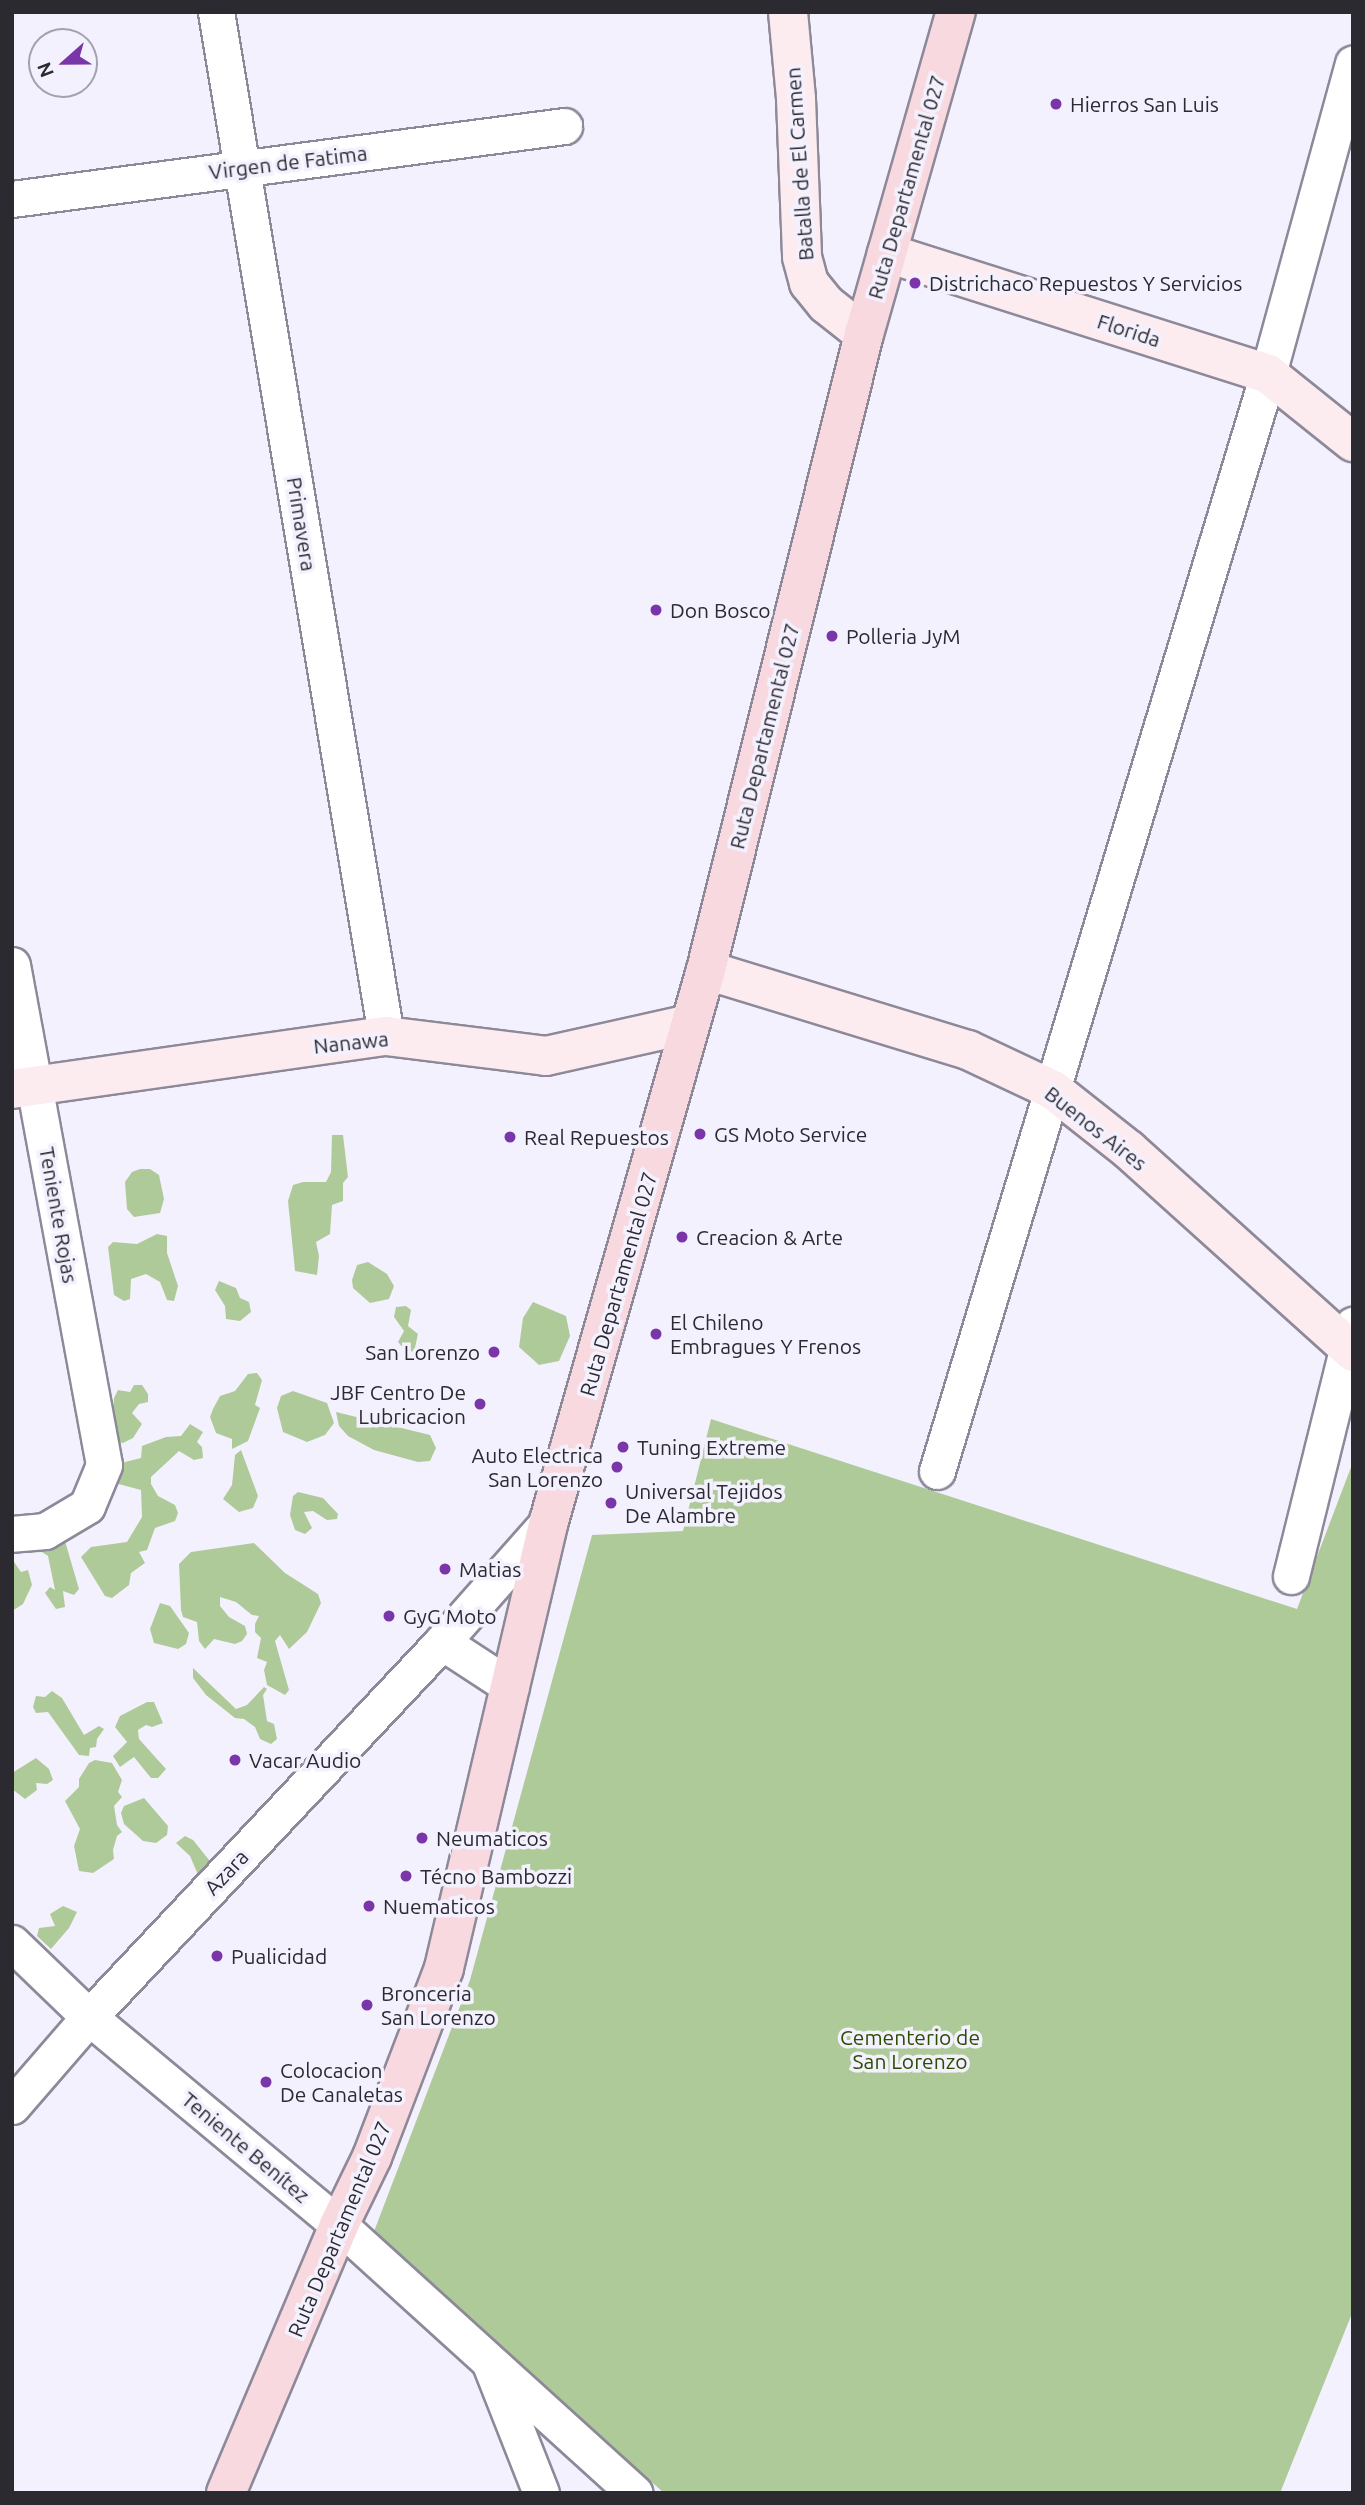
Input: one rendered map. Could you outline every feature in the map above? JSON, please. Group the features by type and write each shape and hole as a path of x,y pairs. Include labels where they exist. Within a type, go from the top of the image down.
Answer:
{"main road":[{"name":"Ruta Departamental 027","path":"226,2493 339,2225 372,2157 444,1968 549,1521 706,970 864,334 956,12"}],"street":[{"name":"Primavera","path":"216,12 244,167 386,1036"},
{"name":"Batalla de El Carmen","path":"788,12 796,99 802,257 809,283 826,304 864,334"},
{"path":"937,1471 1268,374 1353,63"},
{"name":"Virgen de Fatima","path":"12,198 564,126"},
{"name":"Florida","path":"887,253 1268,374 1353,442"},
{"name":"Teniente Rojas","path":"12,965 24,1087 104,1465 87,1506 45,1531 12,1534"},
{"name":"Buenos Aires","path":"706,970 968,1050 1053,1090 1129,1150 1351,1341"},
{"name":"Nanawa","path":"24,1087 386,1036 546,1056 689,1024"},
{"path":"1291,1576 1351,1341"},
{"name":"Azara","path":"12,2106 89,2017 442,1642 549,1521"},
{"path":"442,1642 511,1687"},
{"name":"Teniente Benítez","path":"12,1943 89,2017 339,2225 635,2493"},
{"path":"486,2356 541,2493"}],"green space":[{"path":"332,1135 343,1135 348,1177 343,1183 343,1201 332,1205 330,1234 316,1242 319,1256 317,1275 295,1271 288,1201 293,1185 326,1182 331,1172"},
{"path":"150,1169 159,1175 164,1199 160,1213 134,1217 127,1209 125,1182 132,1172"},
{"path":"157,1234 167,1236 167,1253 178,1286 174,1301 167,1300 160,1282 146,1274 131,1279 130,1299 124,1301 114,1295 108,1247 113,1242 137,1244"},
{"path":"368,1262 387,1274 394,1286 389,1299 370,1303 353,1288 352,1280 357,1265"},
{"path":"219,1281 236,1288 240,1298 249,1302 251,1312 240,1321 226,1319 225,1306 215,1290"},
{"path":"533,1302 566,1316 570,1336 559,1361 539,1365 519,1347 523,1318"},
{"path":"406,1306 411,1310 408,1326 418,1334 414,1352 405,1350 398,1342 404,1331 394,1317 396,1307"},
{"path":"257,1373 262,1380 255,1405 260,1408 248,1441 232,1449 232,1439 216,1433 210,1417 220,1396 235,1391 248,1374"},
{"path":"134,1385 142,1385 148,1394 148,1402 139,1404 132,1413 142,1424 133,1438 123,1443 112,1441 114,1398 118,1390 130,1392"},
{"path":"293,1391 327,1403 334,1423 325,1435 307,1442 283,1432 277,1408 281,1396"},
{"path":"336,1412 430,1435 436,1448 430,1461 418,1462 374,1450 348,1436 339,1426"},
{"name":"Cementerio de San Lorenzo","path":"711,1419 1297,1609 1353,1462 1353,2311 1280,2493 664,2493 373,2234 470,1980 592,1535 683,1531"},
{"path":"190,1424 203,1432 197,1442 202,1447 203,1458 194,1460 179,1451 151,1477 151,1484 158,1496 175,1505 178,1513 175,1521 155,1528 147,1550 139,1552 145,1563 131,1573 129,1585 112,1598 105,1596 81,1557 91,1547 127,1542 142,1517 141,1490 111,1482 113,1465 141,1458 142,1446 166,1437 181,1436"},
{"path":"241,1450 258,1496 253,1508 239,1512 223,1499 232,1485 235,1455"},
{"path":"298,1492 323,1498 338,1514 337,1519 327,1520 313,1511 304,1512 312,1528 305,1534 295,1530 290,1515 293,1496"},
{"path":"65,1541 79,1589 74,1595 63,1591 65,1607 56,1609 45,1593 50,1587 55,1590 48,1556 42,1552 25,1553 23,1546"},
{"path":"254,1543 285,1573 318,1594 321,1603 307,1632 289,1649 280,1635 275,1641 289,1690 285,1695 267,1685 264,1670 267,1662 257,1658 261,1638 255,1632 255,1624 259,1616 252,1615 236,1602 220,1597 220,1606 229,1617 245,1626 247,1634 242,1641 235,1644 214,1639 205,1649 199,1641 197,1622 183,1617 181,1610 179,1564 191,1552"},
{"path":"12,1559 21,1572 28,1570 32,1585 23,1604 12,1611"},
{"path":"160,1603 170,1606 189,1633 186,1644 178,1649 154,1643 150,1629"},
{"path":"193,1668 236,1709 247,1705 264,1687 267,1689 263,1695 267,1721 274,1724 277,1739 271,1744 260,1739 255,1727 244,1719 235,1718 206,1695 193,1678"},
{"path":"52,1691 62,1698 84,1735 99,1726 104,1729 97,1739 96,1747 90,1748 89,1756 79,1755 48,1712 36,1713 33,1707 36,1696 45,1697"},
{"path":"147,1702 154,1702 163,1723 152,1727 146,1725 138,1730 139,1739 166,1769 158,1778 151,1778 134,1757 120,1767 113,1756 127,1742 115,1727 120,1716"},
{"path":"36,1758 49,1769 53,1780 47,1784 36,1783 37,1790 25,1799 12,1789 12,1773"},
{"path":"95,1760 112,1763 122,1780 118,1792 122,1797 114,1806 117,1825 122,1832 117,1836 113,1850 114,1859 93,1873 79,1871 74,1846 80,1829 65,1801 79,1787 79,1779 89,1763"},
{"path":"144,1798 168,1826 167,1835 156,1843 143,1841 124,1824 121,1813 124,1806"},
{"path":"185,1836 193,1840 213,1865 199,1877 190,1856 176,1843"},
{"path":"63,1906 77,1912 69,1928 51,1949 37,1936 39,1928 55,1926 50,1914"}],"place":[{"name":"Hierros San Luis","path":"1056,104"},
{"name":"Districhaco Repuestos Y Servicios","path":"915,283"},
{"name":"Don Bosco","path":"656,610"},
{"name":"Polleria JyM","path":"832,636"},
{"name":"GS Moto Service","path":"700,1134"},
{"name":"Real Repuestos","path":"510,1137"},
{"name":"Creacion & Arte","path":"682,1237"},
{"name":"El Chileno Embragues Y Frenos","path":"656,1334"},
{"name":"San Lorenzo","path":"494,1352"},
{"name":"JBF Centro De Lubricacion","path":"480,1404"},
{"name":"Tuning Extreme","path":"623,1447"},
{"name":"Auto Electrica San Lorenzo","path":"617,1467"},
{"name":"Universal Tejidos De Alambre","path":"611,1503"},
{"name":"Matias","path":"445,1569"},
{"name":"GyG Moto","path":"389,1616"},
{"name":"Vacar Audio","path":"235,1760"},
{"name":"Neumaticos","path":"422,1838"},
{"name":"Técno Bambozzi","path":"406,1876"},
{"name":"Nuematicos","path":"369,1906"},
{"name":"Pualicidad","path":"217,1956"},
{"name":"Bronceria San Lorenzo","path":"367,2005"},
{"name":"Colocacion De Canaletas","path":"266,2082"}]}
